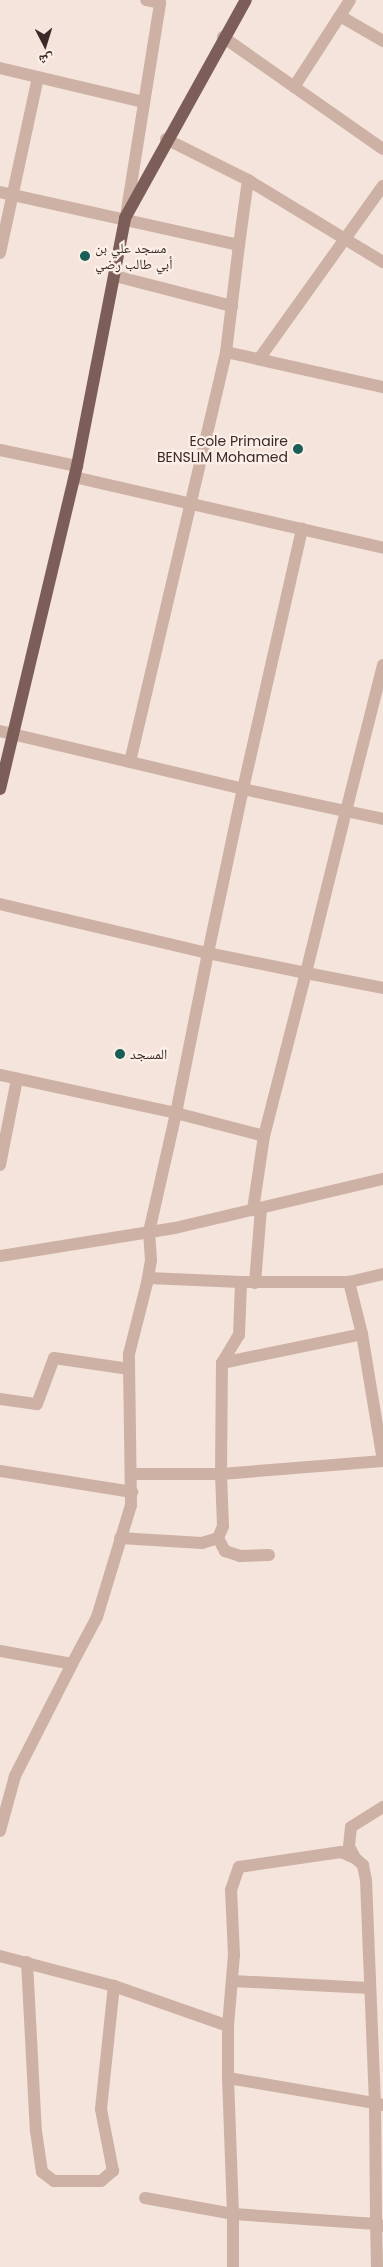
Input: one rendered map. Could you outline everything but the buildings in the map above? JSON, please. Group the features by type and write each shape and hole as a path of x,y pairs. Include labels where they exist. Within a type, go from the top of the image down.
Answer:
{"main road":[{"path":"0,790 6,732 75,471 125,218 166,139 246,0"}],"street":[{"path":"125,218 160,1 146,0"},
{"path":"294,87 350,0"},
{"path":"340,16 383,41"},
{"path":"223,37 383,148"},
{"path":"0,68 144,102"},
{"path":"0,253 6,193 38,77"},
{"path":"166,139 248,180 345,237 383,262"},
{"path":"130,762 226,352 248,180"},
{"path":"259,359 383,186"},
{"path":"6,193 125,218 239,245"},
{"path":"115,276 232,306"},
{"path":"226,352 383,387"},
{"path":"0,450 190,503 383,548"},
{"path":"0,1830 15,1776 97,1617 132,1492 129,1369 148,1278 148,1232 176,1113 243,790 302,529"},
{"path":"255,1283 257,1209 264,1136 383,665"},
{"path":"6,732 243,790 383,820"},
{"path":"0,904 208,953 383,988"},
{"path":"0,1075 176,1113 264,1136"},
{"path":"0,1165 17,1079"},
{"path":"0,1256 148,1232 383,1180"},
{"path":"148,1278 255,1283 349,1282 383,1274"},
{"path":"218,1538 223,1526 221,1474 222,1363 239,1335 241,1282"},
{"path":"133,1474 221,1474 383,1461 362,1334 349,1282"},
{"path":"222,1363 362,1334"},
{"path":"0,1399 37,1404 54,1358 129,1369"},
{"path":"0,1471 132,1492"},
{"path":"120,1538 202,1543 218,1538"},
{"path":"218,1538 225,1551 240,1556 269,1555"},
{"path":"0,1651 72,1664"},
{"path":"355,1858 349,1846 351,1827 383,1807"},
{"path":"233,2267 228,2078 228,2026 232,1981 231,1890 239,1867 341,1852 355,1858 363,1865 366,1880 369,1988 379,2104 380,2225 377,2267"},
{"path":"0,1956 114,1986 228,2026"},
{"path":"27,1962 36,2131 42,2172 54,2181 101,2181 113,2171 101,2109 114,1986"},
{"path":"232,1981 369,1988"},
{"path":"228,2078 379,2104"},
{"path":"145,2198 233,2214 380,2225"}],"place":[{"name":"مسجد علي بن أبي طالب رضي","path":"85,256"},
{"name":"Ecole Primaire BENSLIM Mohamed","path":"298,449"},
{"name":"المسجد","path":"120,1054"}]}
